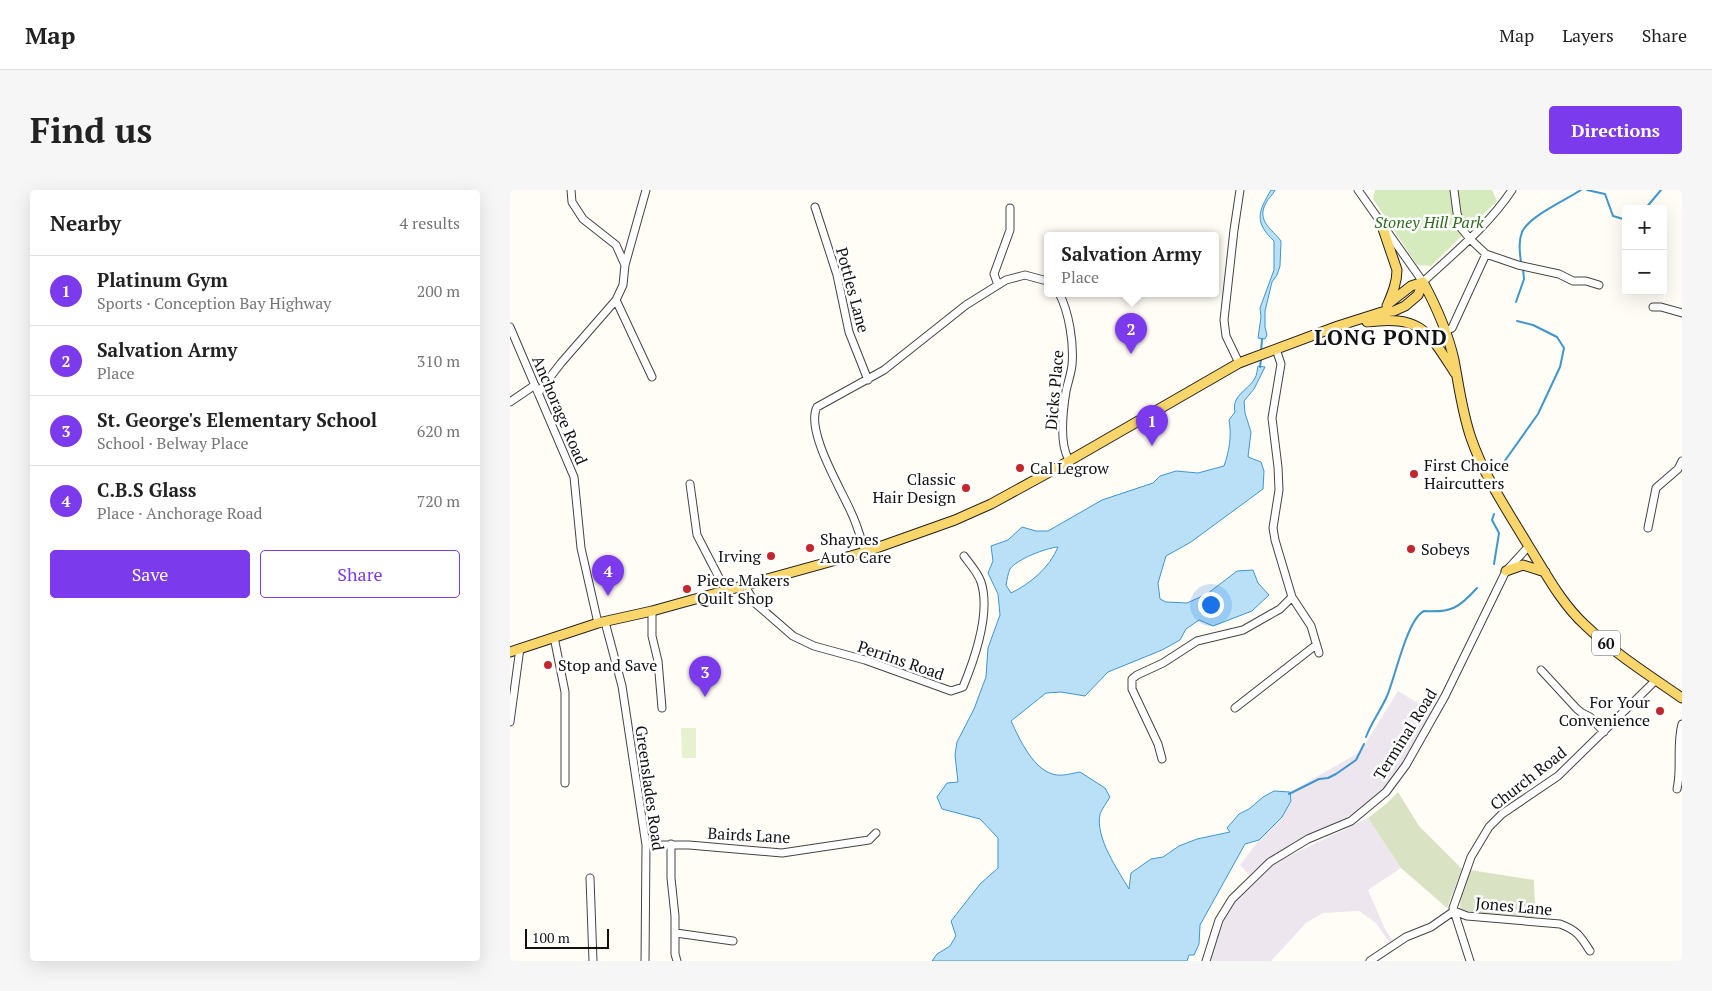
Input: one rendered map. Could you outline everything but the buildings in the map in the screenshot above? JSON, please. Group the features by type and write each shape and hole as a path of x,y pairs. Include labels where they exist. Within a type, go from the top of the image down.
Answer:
{"main road":[{"path":"1382,223 1397,270 1396,283 1385,309"},
{"path":"510,652 602,622 652,611 745,586 865,552 921,533 991,504 1239,363 1385,309 1411,286 1423,282"},
{"name":"60","path":"1423,282 1445,331 1454,358 1468,427 1477,454 1492,485 1545,572 1565,603 1585,626 1614,650 1682,698"},
{"path":"1345,324 1388,319 1417,325 1425,330 1435,341 1457,377"},
{"path":"1506,572 1523,565 1545,572"}],"street":[{"path":"571,190 572,202 583,219 616,245 626,265"},
{"path":"538,393 561,363 616,300 624,285 626,265 646,190"},
{"path":"1239,363 1226,336 1224,320 1240,190"},
{"path":"1358,190 1423,282 1470,239 1496,212 1512,190"},
{"path":"1454,190 1461,228 1486,254 1518,265 1599,285"},
{"name":"Pottles Lane","path":"815,207 837,275 849,332 868,380"},
{"path":"998,285 994,274 1010,230 1010,208"},
{"path":"1445,331 1452,328 1486,254"},
{"path":"865,552 852,514 822,451 815,424 814,413 817,407 868,380 897,360 950,317 998,285 1014,277 1025,275 1044,280"},
{"name":"Dicks Place","path":"1060,297 1071,334 1072,348 1072,364 1066,390 1063,422 1064,449 1069,460"},
{"path":"616,300 652,377"},
{"path":"1652,307 1661,307 1682,313"},
{"name":"Anchorage Road","path":"510,327 574,477 581,548 602,622"},
{"path":"1275,349 1281,364 1272,418 1279,490 1273,528 1292,597 1311,626 1319,653"},
{"path":"510,402 535,385"},
{"path":"1648,528 1656,488 1678,469 1682,461"},
{"path":"690,484 697,535 726,591"},
{"name":"Terminal Road","path":"1206,961 1219,920 1232,899 1270,862 1308,839 1351,821 1386,792 1406,765 1446,696 1506,572 1529,546"},
{"name":"Perrins Road","path":"745,586 755,603 794,636 814,646 864,660 951,691 963,687 972,664 983,618 984,597 981,580 964,556"},
{"path":"1162,759 1158,744 1132,689 1132,679 1197,641 1243,630 1280,609 1292,597"},
{"path":"652,611 652,636 658,661 662,708"},
{"name":"Greenslades Road","path":"602,622 622,686 646,845 645,961"},
{"path":"554,637 565,692 565,783"},
{"path":"1235,708 1316,645"},
{"path":"510,722 520,648"},
{"path":"1541,670 1577,709 1590,717 1604,732"},
{"name":"Church Road","path":"1454,911 1453,908 1471,857 1489,826 1502,814 1558,776 1656,680"},
{"path":"1677,789 1680,781 1679,738 1682,724"},
{"name":"Bairds Lane","path":"646,845 671,844 782,853 869,840 876,833"},
{"path":"671,844 671,878 677,961"},
{"path":"590,878 593,961"},
{"path":"1370,961 1406,937 1431,927 1454,911 1470,961"},
{"name":"Jones Lane","path":"1454,911 1467,916 1560,924 1572,928 1578,933 1590,951"},
{"path":"676,933 734,941"}],"shaded area":[{"path":"1398,691 1433,712 1404,763 1384,790 1367,805 1345,819 1267,859 1249,875 1240,865 1259,840 1282,817 1291,801 1290,792 1360,752"},
{"path":"1368,818 1401,868 1368,890 1385,929 1393,941 1389,942 1376,923 1359,911 1323,913 1306,923 1271,961 1210,961 1225,917 1237,898 1254,881 1277,862"}],"green space":[{"name":"Stoney Hill Park","path":"1375,190 1492,190 1497,201 1431,266 1417,265 1373,199"},
{"path":"681,728 696,728 696,758 682,758"},
{"path":"1398,792 1419,826 1462,869 1447,908 1401,868 1368,818"},
{"path":"1470,870 1534,880 1534,918 1462,910 1460,908 1461,894"}],"water":[{"path":"1271,190 1275,190 1263,209 1263,215 1266,224 1281,241 1280,266 1272,282 1265,311 1267,335 1265,339 1258,338 1261,317 1260,308 1274,270 1274,241 1263,228 1260,217 1263,205"},
{"path":"1258,366 1265,367 1254,389 1244,401 1245,413 1251,432 1248,457 1261,462 1264,471 1263,489 1191,542 1166,556 1158,583 1160,599 1166,602 1187,603 1207,594 1237,571 1253,570 1258,583 1269,595 1252,611 1213,626 1199,620 1186,629 1180,640 1162,650 1108,672 1085,696 1061,692 1046,693 1011,721 1029,754 1041,768 1057,775 1080,772 1105,788 1110,797 1100,814 1101,833 1108,853 1129,889 1131,873 1151,859 1163,857 1179,846 1197,839 1230,832 1227,828 1239,814 1274,791 1290,792 1291,801 1282,817 1259,840 1245,844 1200,925 1199,944 1194,955 1189,955 1187,961 932,961 937,954 950,946 956,936 951,921 980,884 998,868 998,838 980,819 942,809 937,797 947,783 958,782 955,755 957,742 974,709 986,677 988,648 1000,615 998,594 988,573 993,561 991,546 1008,540 1022,527 1036,531 1048,531 1102,500 1153,483 1160,476 1176,471 1198,473 1224,466 1230,444 1229,420 1235,412 1234,406 1238,397 1252,382","holes":["1058,547 1039,574 1011,593 1006,585 1009,571 1014,565 1046,549"]}],"waterway":[{"path":"1521,263 1520,240 1526,226 1540,214 1581,190"},
{"path":"1587,190 1605,194 1613,216 1622,219"},
{"path":"1648,205 1661,190"},
{"path":"1516,302 1524,279 1523,269"},
{"path":"1499,469 1538,414 1560,367 1564,348 1557,337 1533,325 1517,321"},
{"path":"1261,352 1262,339"},
{"path":"1260,367 1261,359"},
{"path":"1494,514 1492,520 1499,533 1494,564"},
{"path":"1366,737 1387,696 1407,637 1418,616 1424,611 1441,611 1454,608 1477,588"},
{"path":"1289,794 1319,779 1328,778 1336,774 1356,760 1364,744"}],"place":[{"name":"Salvation Army","path":"1131,354"},
{"name":"Platinum Gym","path":"1152,446"},
{"name":"Cal Legrow","path":"1020,468"},
{"name":"First Choice Haircutters","path":"1414,474"},
{"name":"Classic Hair Design","path":"966,488"},
{"name":"Shaynes Auto Care","path":"810,548"},
{"name":"Sobeys","path":"1411,549"},
{"name":"Irving","path":"771,556"},
{"name":"Piece Makers Quilt Shop","path":"687,589"},
{"name":"C.B.S Glass","path":"608,596"},
{"name":"Stop and Save","path":"548,665"},
{"name":"St. George's Elementary School","path":"705,697"},
{"name":"For Your Convenience","path":"1660,711"}],"district":[{"name":"LONG POND","path":"1381,337"}]}
